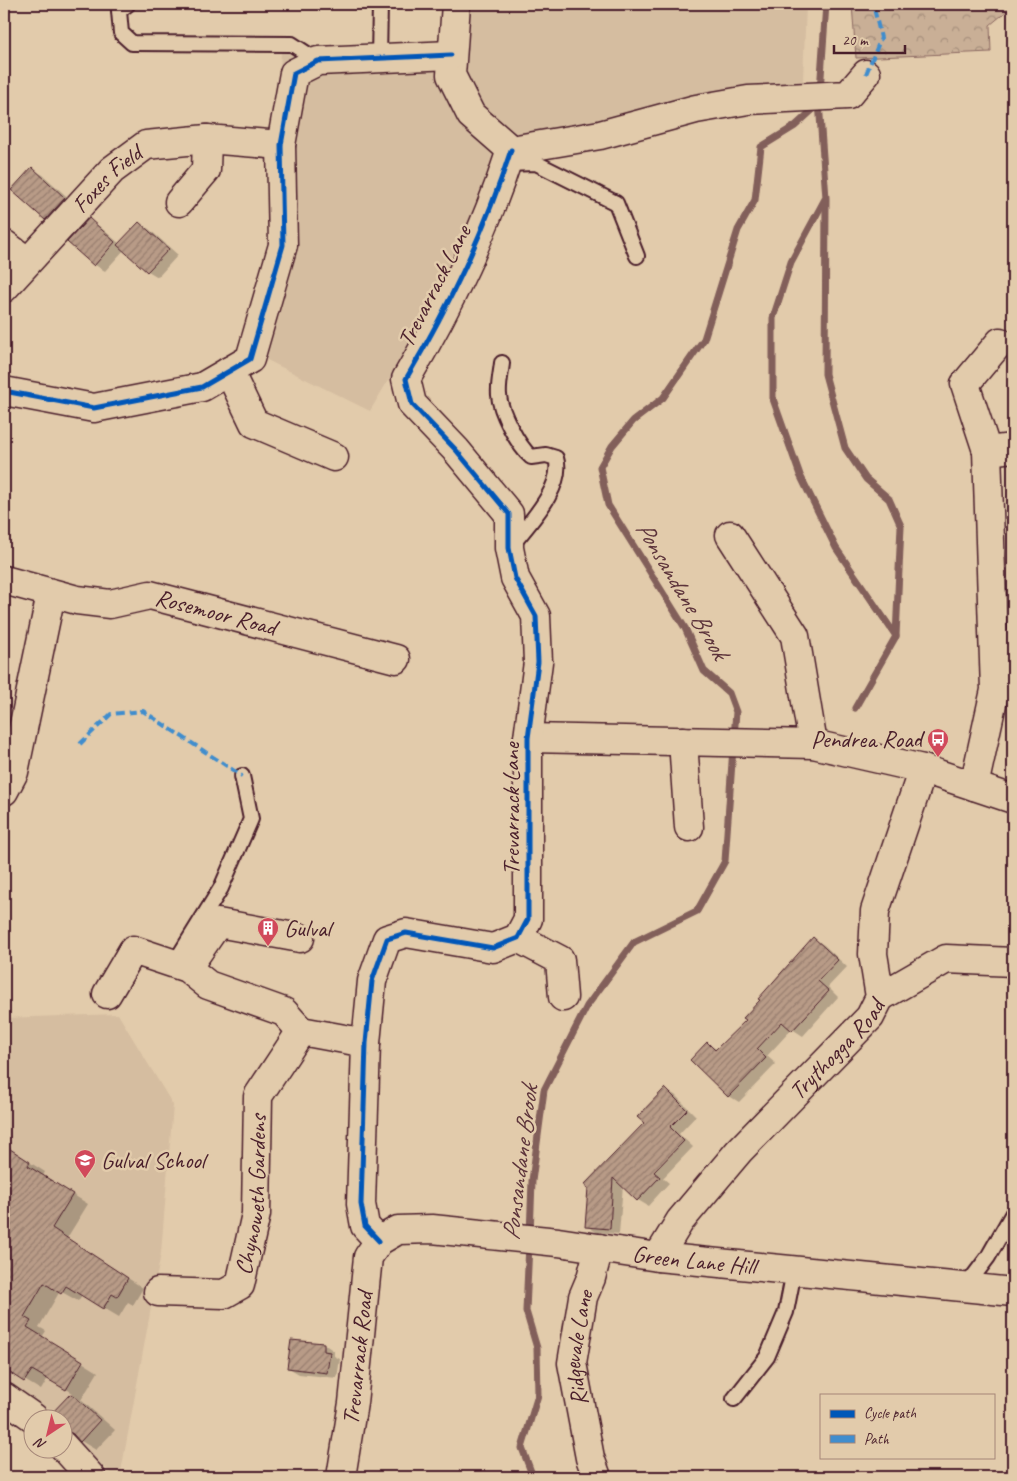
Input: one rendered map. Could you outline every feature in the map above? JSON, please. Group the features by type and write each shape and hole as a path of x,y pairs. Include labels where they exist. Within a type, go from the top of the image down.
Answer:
{"street":[{"path":"456,4 451,75 471,115 508,157 696,109 748,100 848,95 866,74"},
{"path":"4,391 94,408 202,387 250,359 283,245 281,145 294,73 318,61 451,55"},
{"path":"179,202 206,170 207,139"},
{"name":"Foxes Field","path":"4,288 112,170 146,145 207,139 281,145"},
{"name":"Trevarrack Lane","path":"508,157 474,250 432,334 406,379 412,404 456,450 509,514 509,548 514,578 536,616 538,662 528,738 528,919 518,938"},
{"path":"4,244 27,261"},
{"path":"974,786 996,690 1000,449 965,384 1000,342"},
{"path":"229,371 254,423 334,457"},
{"path":"730,535 795,636 813,744"},
{"name":"Rosemoor Road","path":"4,580 77,600 110,604 150,595 396,659"},
{"path":"7,778 51,594"},
{"path":"528,738 813,744 923,769 1013,799"},
{"path":"683,741 689,827"},
{"name":"Trythogga Road","path":"658,1257 680,1221 739,1152 870,1017 880,997 873,954 875,911 923,769"},
{"path":"180,966 218,923 300,938"},
{"path":"379,1241 365,1226 361,1204 366,1042 372,982 387,939 406,933 493,948 518,938 560,960 564,997"},
{"path":"108,994 133,950 180,966 208,985 284,1012 301,1031 366,1042"},
{"path":"880,997 946,959 1013,962"},
{"name":"Chynoweth Gardens","path":"158,1292 224,1294 240,1285 256,1214 258,1096 301,1031"},
{"name":"Green Lane Hill","path":"379,1241 398,1230 432,1229 558,1242 658,1257 964,1289 1013,1292"},
{"name":"Trevarrack Road","path":"342,1477 353,1403 368,1257 379,1241"},
{"name":"Ridgevale Lane","path":"597,1477 590,1458 572,1363 583,1297 591,1278 599,1248"},
{"path":"4,1397 22,1410"},
{"path":"72,1456 91,1477"}],"lane":[{"path":"128,4 119,11 121,33 132,43 292,44 318,61"},
{"path":"379,58 380,4"},
{"path":"508,157 536,163 616,203 636,256"},
{"path":"502,363 498,394 502,410 521,446 531,457 546,455 556,458 559,468 556,482 535,515 509,548"},
{"path":"180,966 221,888 250,819 242,776"},
{"path":"964,1289 988,1257 1013,1213"},
{"path":"734,1399 767,1357 786,1312 794,1271"}],"shaded area":[{"path":"471,4 806,4 803,81 521,156 370,411 267,360 281,50 468,49"},
{"name":"Gulval School","path":"118,1014 173,1105 161,1253 120,1477 115,1477 72,1437 72,1408 39,1408 4,1382 4,1018"}],"green space":[{"path":"852,4 1013,4 1013,6 990,25 991,52 856,58"}],"building":[{"path":"32,167 65,198 45,220 11,190"},
{"path":"89,218 115,242 94,266 67,242"},
{"path":"139,222 169,249 147,272 117,245"},
{"path":"813,937 838,960 818,981 829,991 792,1031 782,1022 757,1049 766,1058 728,1097 690,1060 707,1042 715,1050 746,1020 743,1018 760,1000 758,999"},
{"path":"665,1088 687,1110 670,1127 684,1141 654,1172 660,1177 637,1201 613,1178 610,1229 585,1227 588,1188 584,1185 644,1123 637,1117"},
{"path":"4,1145 30,1162 28,1166 73,1194 52,1228 128,1278 117,1297 112,1294 103,1309 66,1286 61,1294 44,1283 24,1317 31,1321 27,1327 83,1361 66,1390 32,1370 24,1382 4,1369"},
{"path":"291,1340 324,1343 324,1351 330,1352 327,1373 287,1368"},
{"path":"71,1393 100,1420 80,1442 72,1434 72,1408 57,1408"}],"waterway":[{"name":"Ponsandane Brook","path":"820,91 826,4"},
{"name":"Ponsandane Brook","path":"819,102 826,198 825,374 845,448 866,479 889,499 901,526 896,636"},
{"name":"Ponsandane Brook","path":"734,737 736,712 729,693 704,671 685,628 608,505 600,467 612,446 633,421 663,398 704,339 738,230 755,200 761,147 795,126 818,105"},
{"name":"Ponsandane Brook","path":"825,199 791,262 773,318 773,399 800,475 836,548 896,636 855,708"},
{"name":"Ponsandane Brook","path":"530,1234 532,1181 544,1090 587,1006 634,942 697,911 725,861 733,748"},
{"name":"Ponsandane Brook","path":"529,1244 526,1311 537,1348 538,1395 522,1448 533,1477"}],"marked path":[{"path":"866,74 881,38 873,4"},
{"path":"80,744 111,714 143,711 242,776"}],"cycle path":[{"path":"4,391 94,408 202,387 250,359 283,245 281,145 294,73 318,61 451,55"},
{"path":"379,1241 365,1226 361,1204 366,1043 372,981 387,939 406,933 493,948 518,938 528,919 528,738 538,662 536,616 515,578 509,548 509,514 456,450 412,404 406,379 465,268 501,181 511,150"}],"place":[{"name":"Pendrea Road","path":"938,758"},
{"name":"Gulval","path":"268,947"},
{"name":"Gulval School","path":"85,1179"}]}
